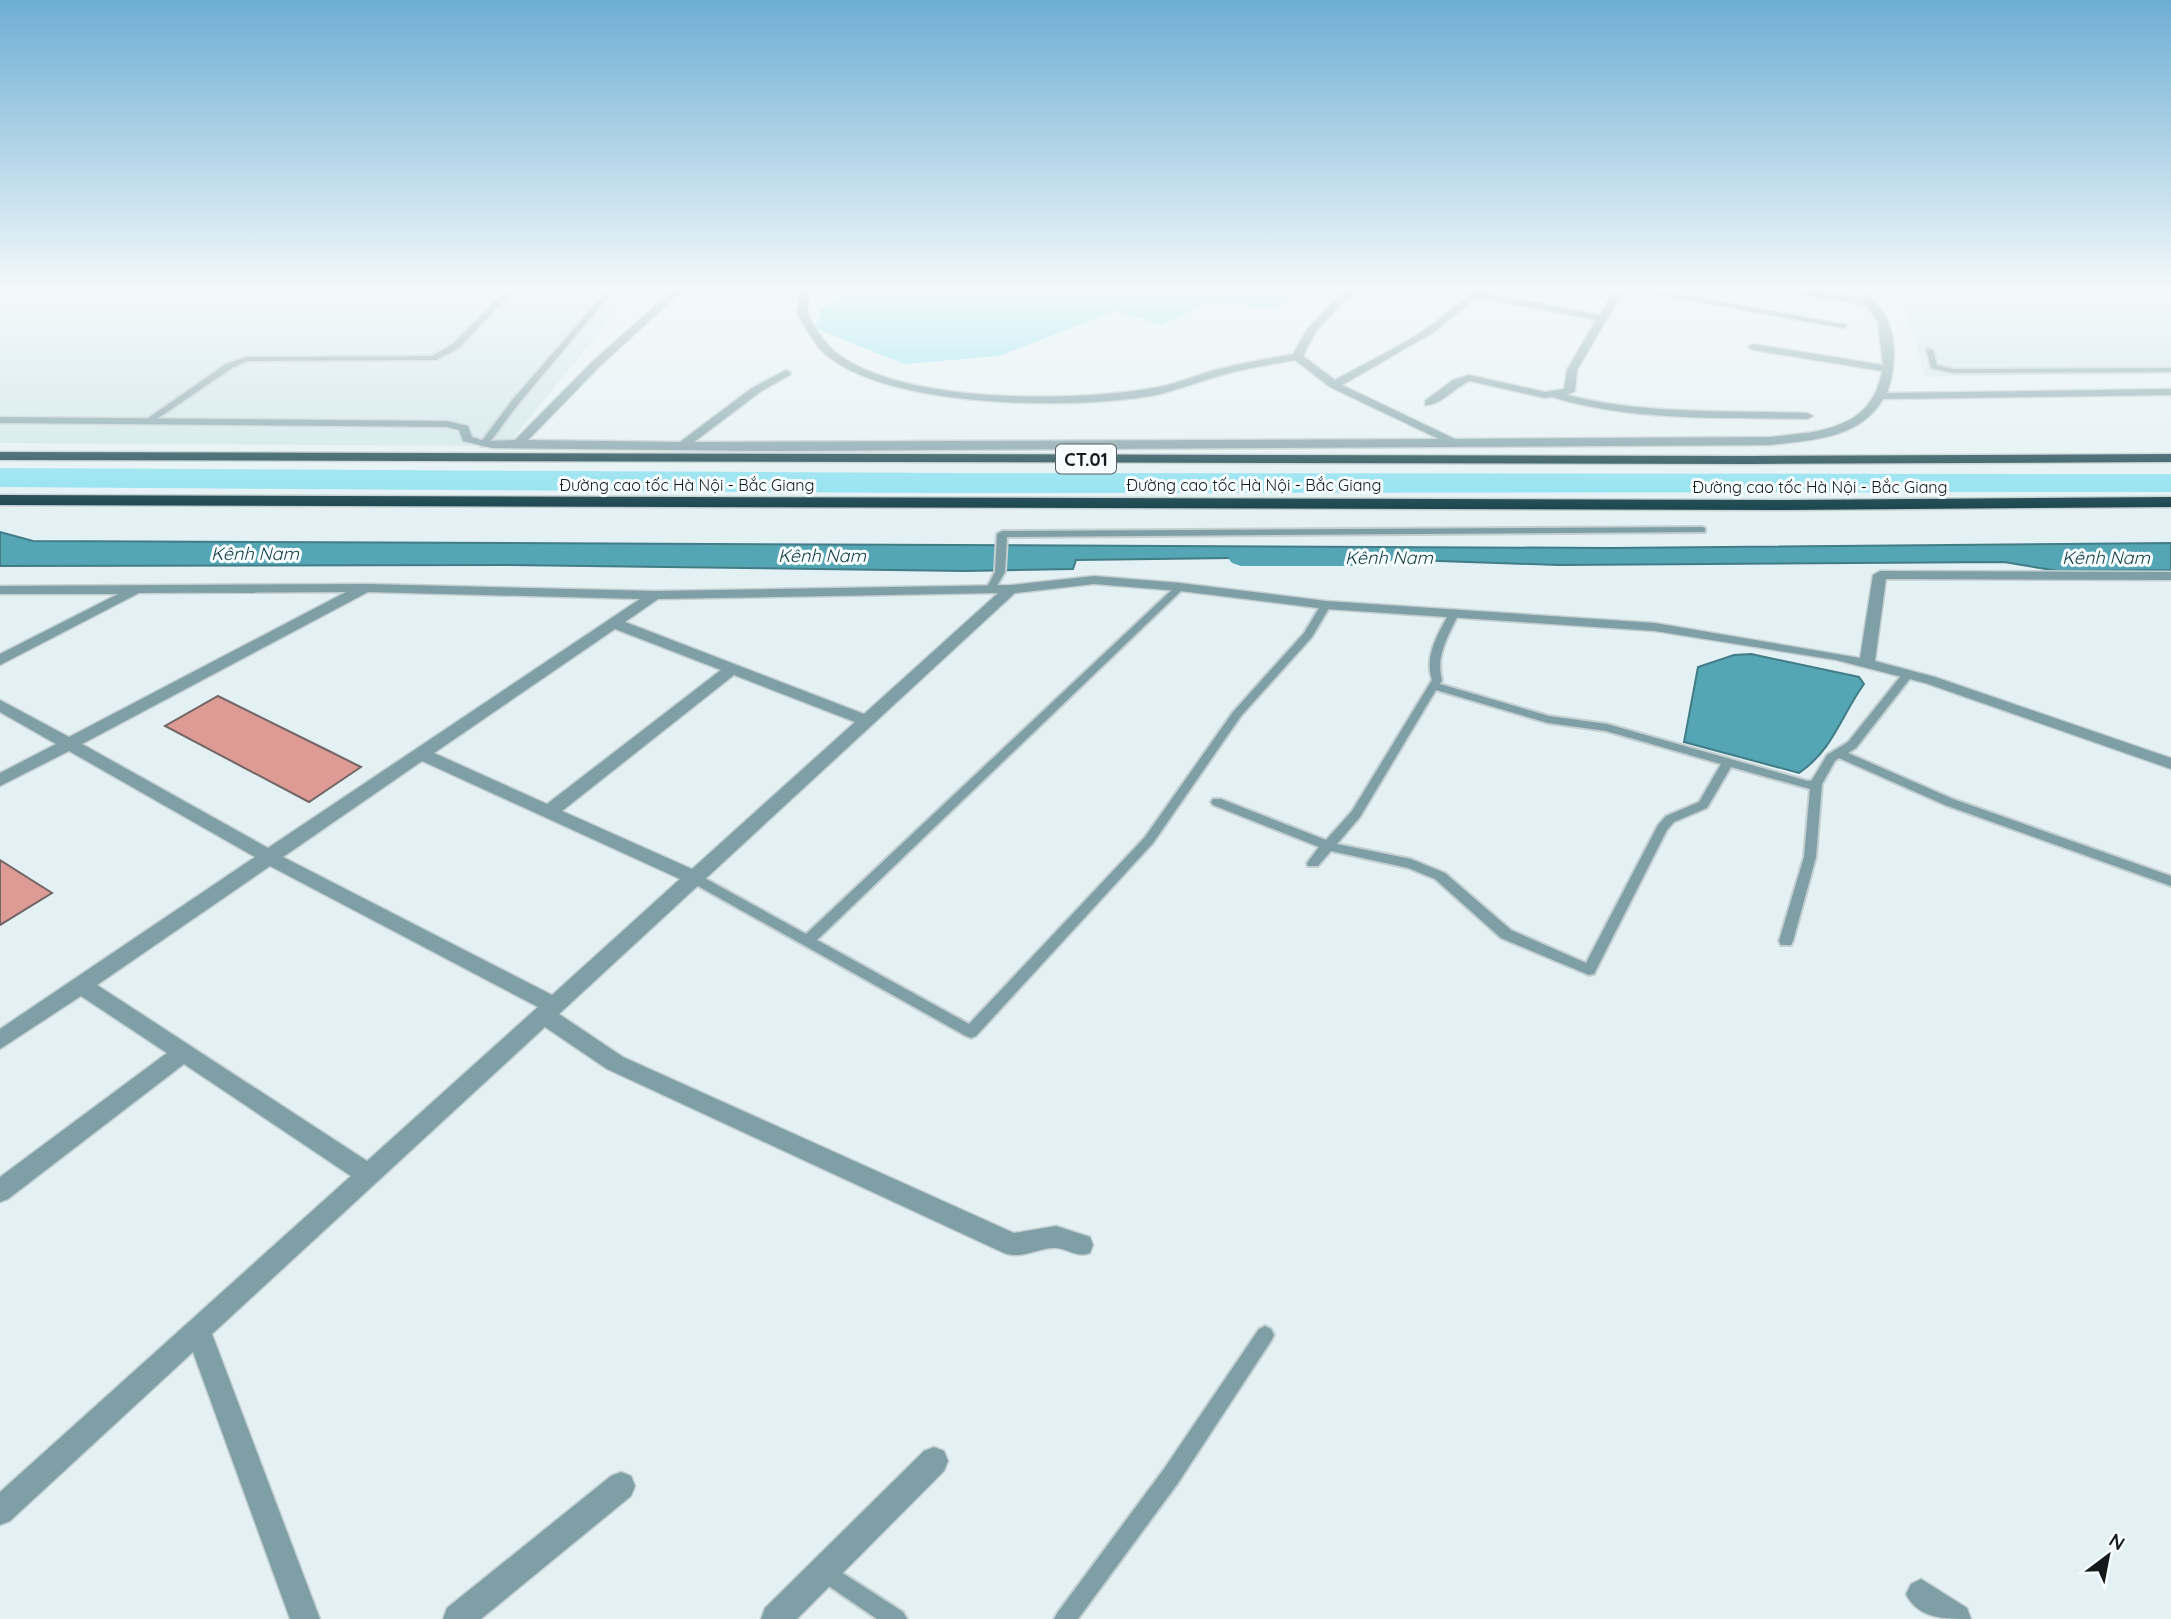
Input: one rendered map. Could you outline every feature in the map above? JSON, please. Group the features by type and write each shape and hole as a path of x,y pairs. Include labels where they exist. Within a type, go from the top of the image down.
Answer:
{"highway":[{"name":"Đường cao tốc Hà Nội - Bắc Giang","path":"0,456 1738,460 2171,457"},
{"name":"Đường cao tốc Hà Nội - Bắc Giang","path":"0,500 1785,505 2171,502"}],"street":[{"path":"518,443 594,366"},
{"path":"851,366 906,386 966,396 1040,400 1104,398 1156,392 1252,366"},
{"path":"1308,366 1334,385 1456,443"},
{"path":"1334,385 1368,366"},
{"path":"1556,395 1569,391 1575,366"},
{"path":"1868,366 1889,369"},
{"path":"0,420 447,424 464,428 467,439 484,444 683,446 1770,441 1821,435 1853,425 1882,396 1889,366"},
{"path":"683,446 756,390 786,373"},
{"path":"1429,402 1457,382 1469,378 1593,405 1660,412 1807,416"},
{"path":"1882,396 2171,392"},
{"path":"1867,664 1881,575 2171,576"},
{"path":"0,590 367,588 655,595 1094,580 1180,587 1326,605 1655,627 1836,656 1908,674 2171,764"},
{"path":"0,1511 866,721 1001,583"},
{"path":"0,780 367,588"},
{"path":"0,660 137,589"},
{"path":"0,1040 655,595"},
{"path":"614,623 866,721"},
{"path":"548,812 732,669"},
{"path":"0,705 549,1011 615,1063 1013,1245 1056,1237 1081,1245"},
{"path":"421,754 694,878"},
{"path":"81,985 369,1175"},
{"path":"0,1191 184,1052"},
{"path":"198,1330 304,1619"},
{"path":"776,1619 934,1461"},
{"path":"457,1619 621,1486"},
{"path":"1921,1594 1956,1619"}],"lane":[{"path":"148,421 230,366"},
{"path":"484,444 546,366"},
{"path":"1934,366 1953,371 2171,370"},
{"path":"1001,583 1002,534 1702,530"},
{"path":"807,941 1180,587"},
{"path":"694,878 971,1032 1149,840 1237,715 1308,635 1326,605"},
{"path":"1313,863 1356,814 1437,680 1433,671 1433,658 1454,614"},
{"path":"1787,941 1810,856 1816,784 1831,758 1852,745 1908,674"},
{"path":"1433,686 1548,719 1607,728 1808,785 1816,784"},
{"path":"1838,753 1949,802 2171,881"},
{"path":"1217,802 1328,846 1411,864 1440,876 1506,934 1589,970 1662,828 1670,819 1703,806 1728,762"},
{"path":"1065,1619 1171,1476 1265,1335"},
{"path":"824,1571 896,1619"}],"shaded area":[{"path":"0,366 572,366 507,446 0,443"},
{"path":"1922,366 2171,366 2171,372 1925,377"},
{"path":"0,468 962,473 2171,474 2171,492 933,493 0,487"}],"water":[{"name":"Kênh Nam","path":"0,532 33,541 1610,548 2171,543 2171,570 2058,571 2004,562 1558,565 1322,557 1076,560 1073,569 965,571 508,565 0,566"},
{"path":"1751,654 1859,677 1864,684 1820,754 1799,773 1684,742 1698,667 1734,655"}],"building":[{"path":"218,696 361,767 309,802 165,726"},
{"path":"0,860 52,893 0,925"}],"waterway":[{"name":"Kênh Nam","path":"1241,558 1380,558"}]}
